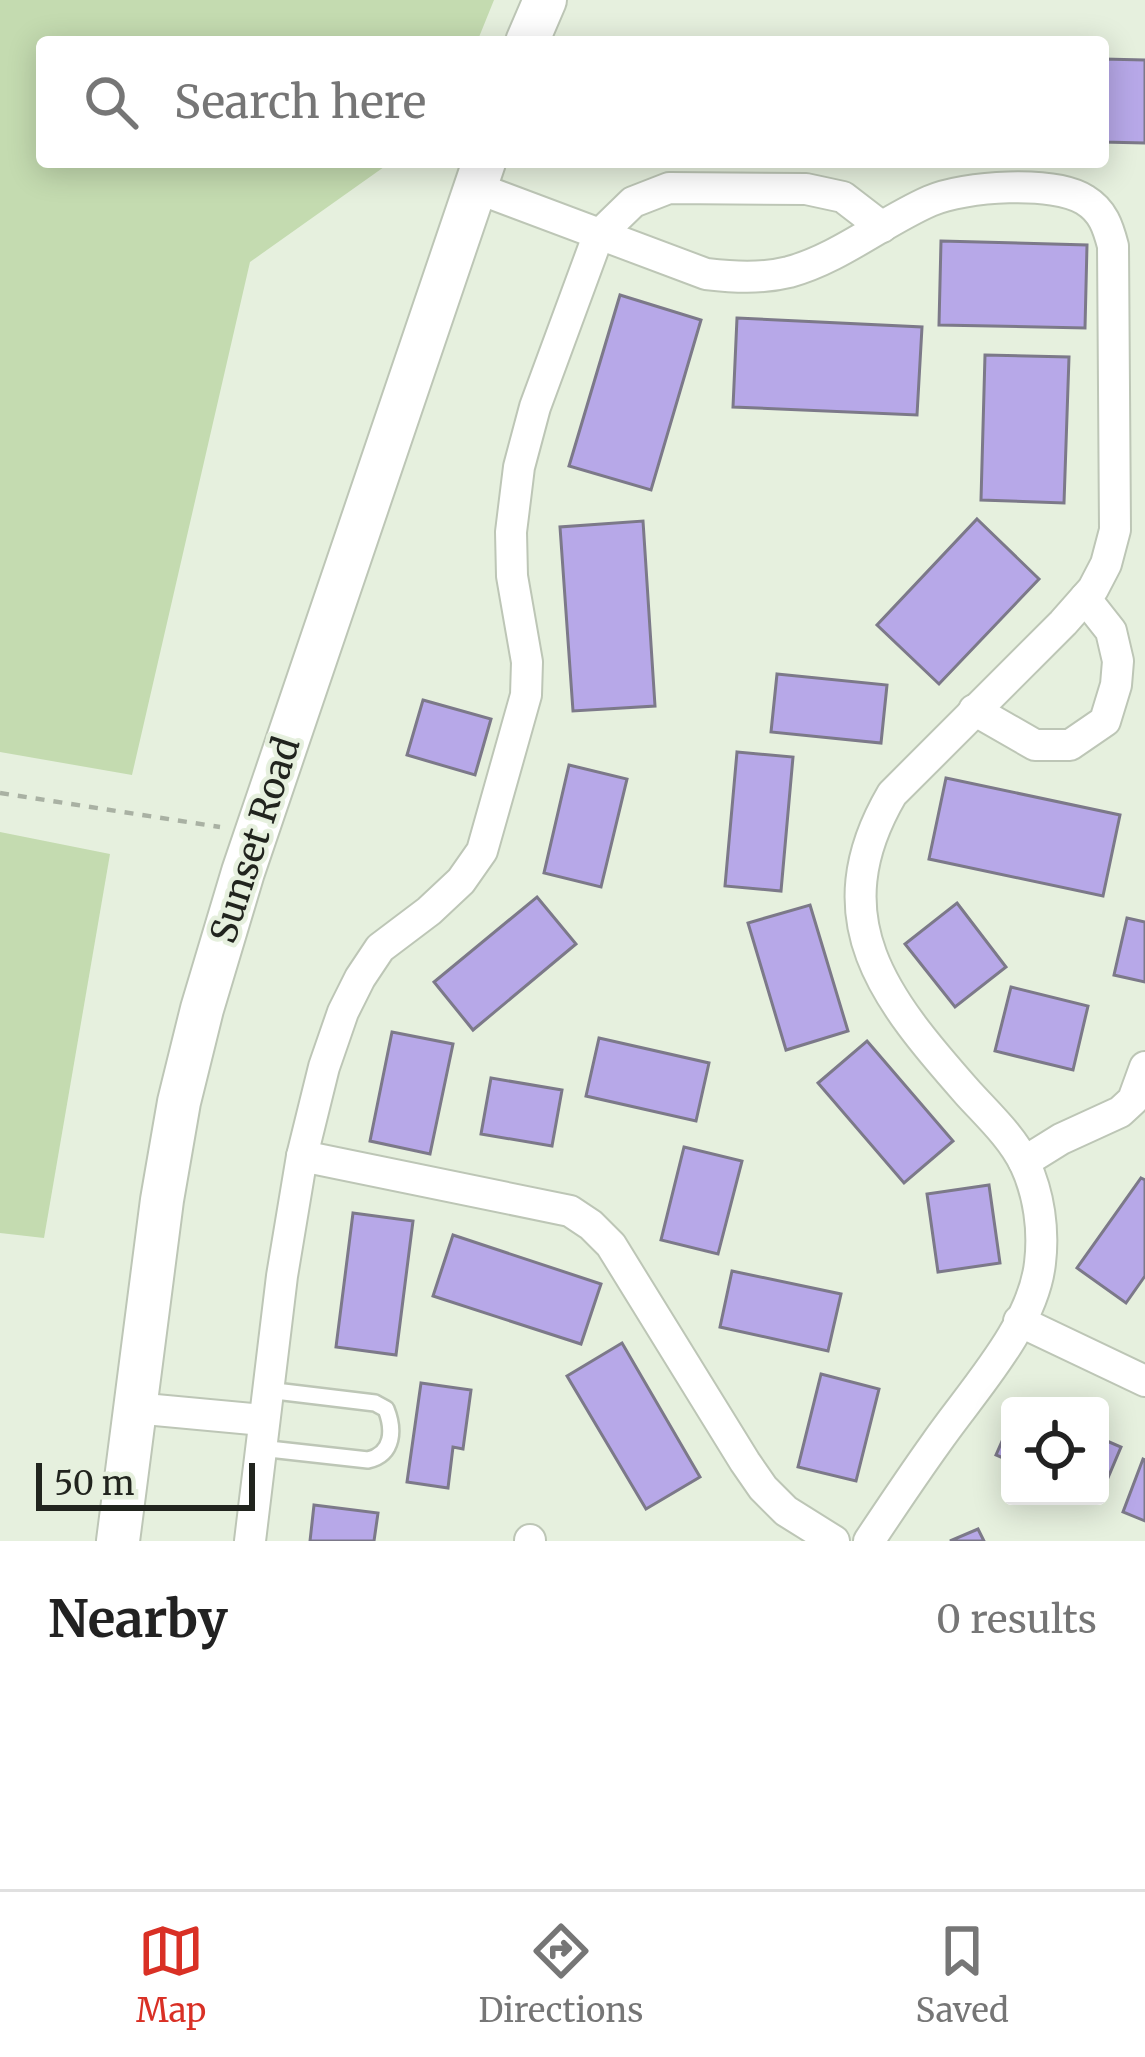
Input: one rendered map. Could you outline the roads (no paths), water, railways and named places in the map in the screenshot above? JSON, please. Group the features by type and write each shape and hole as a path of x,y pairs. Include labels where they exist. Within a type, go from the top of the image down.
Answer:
{"main road":[{"path":"530,36 545,0"},
{"name":"Sunset Road","path":"118,1541 162,1201 179,1102 208,986 479,175"}],"street":[{"path":"479,175 598,236 706,274 744,278 789,272 935,199 997,189 1071,192 1090,203 1107,223 1113,246 1114,530 1106,564 1085,598 892,794 876,821 864,862 861,918 869,954 904,1016 1024,1162 1042,1232 1031,1301 1003,1351 868,1541"},
{"path":"250,1541 282,1276 302,1156 324,1067 343,1012 380,948 461,881 482,851 526,695 527,662 512,576 511,532 519,467 535,407 598,236 633,202 669,188 806,188 843,197 882,227"},
{"path":"974,710 1035,745 1070,745 1105,722 1118,661 1112,631 1085,598"},
{"path":"1024,1162 1120,1112 1133,1100 1145,1067"},
{"path":"302,1156 570,1210 591,1225 611,1245 763,1488 786,1510 834,1541"},
{"path":"1019,1322 1145,1381"},
{"path":"134,1408 263,1419"}],"lane":[{"path":"375,1403 386,1409 392,1424 390,1444 377,1458 368,1460 263,1419 375,1403"}]}
